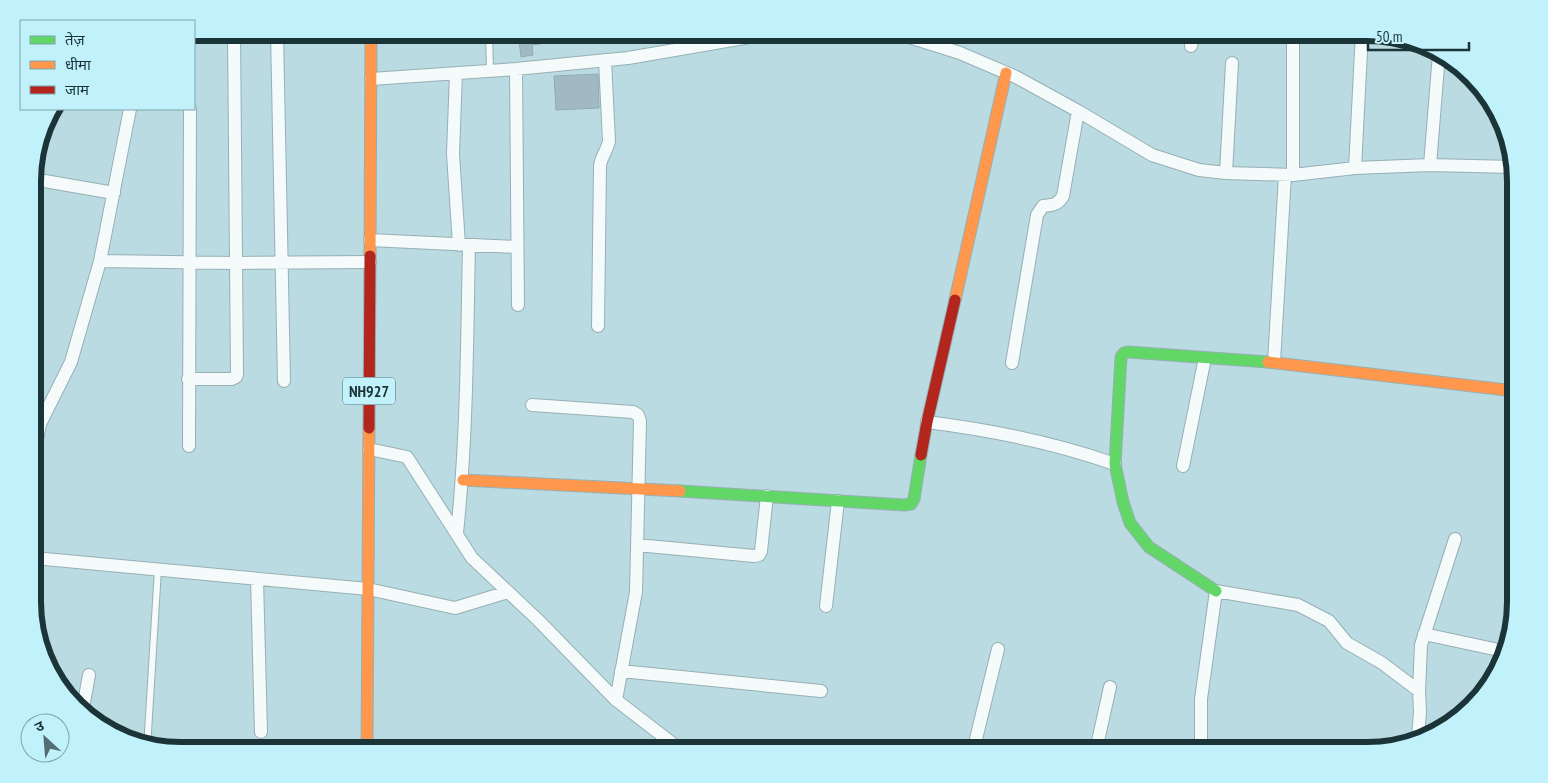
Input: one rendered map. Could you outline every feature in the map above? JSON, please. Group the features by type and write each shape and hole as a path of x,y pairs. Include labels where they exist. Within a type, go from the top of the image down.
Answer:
{"main road":[{"name":"NH927","path":"367,742 371,42"},
{"path":"463,480 911,504 914,500 927,422 1006,73"},
{"path":"1216,591 1148,547 1130,523 1123,502 1115,464 1121,357 1124,354 1274,362 1507,390"}],"street":[{"path":"922,41 960,54 1006,73 1078,111 1159,158 1199,170 1289,175 1355,168 1430,165 1506,167"},
{"path":"1191,46 1192,41"},
{"path":"1274,362 1289,175 1293,41"},
{"path":"1355,168 1362,41"},
{"path":"188,379 232,379 236,377 234,42"},
{"path":"277,42 284,381"},
{"path":"371,79 516,69 605,60 699,42"},
{"path":"598,326 600,166 609,142 605,60"},
{"path":"1430,165 1438,62"},
{"path":"1226,173 1232,63"},
{"path":"516,69 518,306"},
{"path":"456,73 453,154 464,245 466,424 463,480 457,533"},
{"path":"41,421 71,362 100,260 130,110"},
{"path":"189,446 190,110"},
{"path":"1012,363 1037,214 1043,206 1060,202 1063,196 1078,111"},
{"path":"42,181 114,193"},
{"path":"370,240 517,247"},
{"path":"100,260 236,263 370,262"},
{"path":"1183,466 1205,358"},
{"path":"532,405 633,412 638,415 640,421 636,592 616,700"},
{"path":"927,422 975,428 1084,453 1115,464"},
{"path":"369,449 407,457 472,558 538,620 616,700 670,742"},
{"path":"637,545 759,555 767,496"},
{"path":"826,606 838,501"},
{"path":"1418,731 1421,644 1455,539"},
{"path":"41,559 368,589 455,608 508,592"},
{"path":"257,579 261,732"},
{"path":"1201,741 1201,699 1216,591 1298,606 1329,621 1347,644 1382,663 1419,691"},
{"path":"1424,634 1494,649"},
{"path":"975,741 998,649"},
{"path":"621,671 821,691"},
{"path":"84,702 89,674"},
{"path":"1098,741 1110,687"}],"lane":[{"path":"489,42 490,71"},
{"path":"150,738 148,732 158,569"}],"building":[{"path":"519,42 556,42 532,45 533,55 521,57"},
{"path":"598,74 599,108 556,110 554,76"}],"traffic: fast":[{"path":"1216,591 1149,547 1130,523 1123,502 1115,464 1121,357 1124,353 1128,352 1268,362"},
{"path":"680,491 911,504 914,499 921,455"}],"traffic: slow":[{"path":"370,256 371,42"},
{"path":"955,300 1006,73"},
{"path":"1268,362 1507,390"},
{"path":"367,742 369,428"},
{"path":"463,480 680,491"}],"traffic: jam":[{"path":"369,428 370,256"},
{"path":"921,455 955,300"}]}
